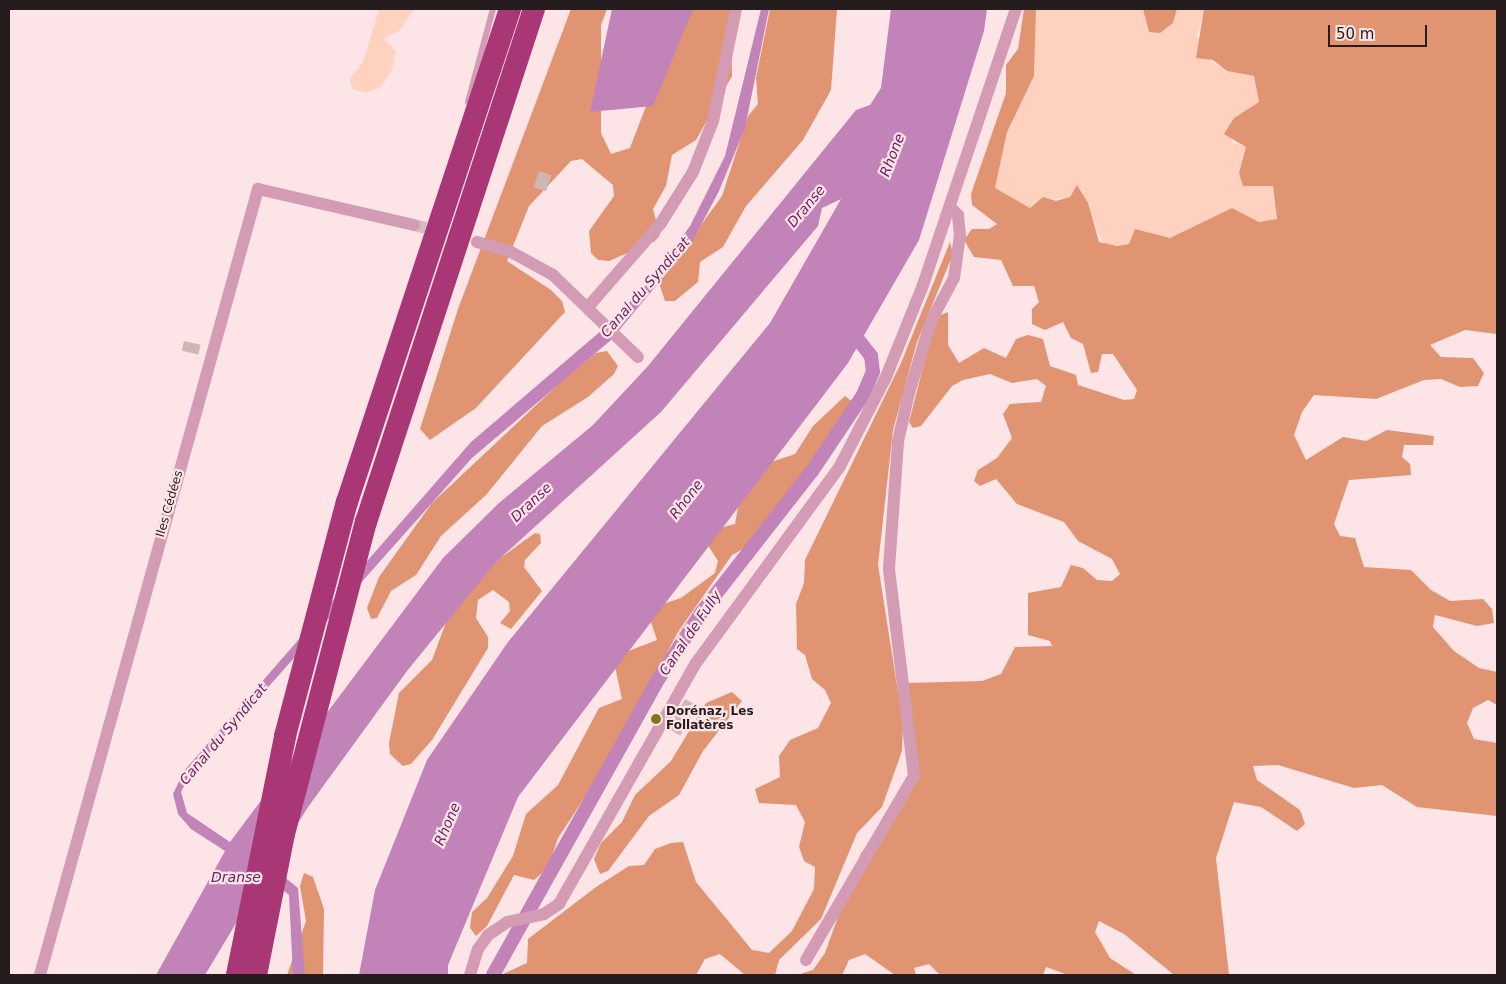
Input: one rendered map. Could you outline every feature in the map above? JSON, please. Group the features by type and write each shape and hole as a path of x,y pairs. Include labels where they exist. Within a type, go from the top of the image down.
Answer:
{"highway":[{"path":"238,968 302,666 390,368 510,9"},
{"path":"256,975 269,906 324,672 412,374 534,9"}],"street":[{"path":"592,311 661,224 693,172 713,121 736,9"},
{"path":"470,975 482,942 510,921 544,914 564,896 718,630 840,466 886,377 950,207 1016,9"},
{"name":"Iles Cédées","path":"40,975 81,820 258,188 414,224"},
{"path":"806,960 914,776 889,568 898,440 909,393 931,321 954,278 960,235 958,215 950,207"},
{"path":"478,242 536,264 592,311 638,357"}],"lane":[{"path":"464,114 493,9"},
{"path":"390,368 459,133"}],"shaded area":[{"path":"379,9 414,9 400,30 384,38 396,52 391,72 381,87 366,93 352,89 350,78 363,62"},
{"path":"571,9 607,9 601,25 601,133 611,154 630,148 656,80 692,9 731,9 732,76 696,140 672,155 666,186 653,209 660,235 655,241 609,261 598,260 591,253 589,231 614,196 613,185 582,159 571,161 529,206 507,261 551,290 562,301 565,312 476,408 430,440 420,429 458,309"},
{"path":"770,9 837,9 831,90 803,140 746,206 723,247 700,262 698,282 675,301 665,301 659,283 722,196 748,116 758,104 756,78"},
{"path":"1024,9 1036,9 1034,76 1007,132 995,188 1030,208 1043,197 1056,201 1070,197 1077,185 1088,203 1099,242 1117,246 1129,244 1135,229 1170,238 1232,208 1259,222 1277,219 1273,186 1243,186 1239,173 1246,147 1224,134 1234,118 1259,102 1254,76 1227,71 1213,60 1196,58 1204,9 1497,9 1497,334 1465,330 1430,345 1441,357 1473,358 1484,373 1478,386 1460,387 1441,379 1424,380 1376,399 1314,395 1302,412 1294,435 1306,460 1343,437 1366,441 1387,430 1434,436 1433,445 1404,445 1402,457 1410,464 1411,475 1349,480 1334,524 1340,536 1355,538 1364,567 1411,570 1431,590 1450,601 1483,599 1492,609 1494,623 1477,626 1435,615 1433,627 1454,651 1479,668 1497,672 1497,705 1488,700 1473,708 1467,723 1474,739 1497,743 1497,816 1417,807 1382,785 1354,788 1278,765 1253,766 1257,780 1300,810 1305,824 1297,831 1261,807 1234,802 1216,858 1229,975 1174,975 1124,934 1099,921 1095,932 1110,958 1136,975 1068,975 1046,967 1043,975 940,975 929,964 914,968 916,975 895,975 865,954 849,960 842,975 797,975 813,970 825,953 861,853 896,816 917,756 907,683 982,681 1001,674 1015,647 1052,646 1050,641 1028,635 1028,593 1061,587 1071,565 1083,568 1097,580 1112,581 1120,574 1112,559 1078,541 1064,522 1017,504 996,479 980,486 974,481 978,470 997,458 1012,438 1003,414 1010,404 1041,402 1046,386 1037,379 1012,383 990,374 963,380 952,386 921,426 913,428 909,422 936,317 948,312 948,345 959,363 984,348 1006,358 1016,339 1028,335 1043,339 1050,366 1076,375 1078,385 1124,400 1134,399 1137,390 1113,354 1102,354 1098,372 1091,373 1083,344 1071,338 1063,322 1045,330 1032,324 1032,309 1039,302 1034,286 1013,286 1001,260 974,257 964,240 972,229 989,229 997,224 972,205 971,194 1006,93 1006,65 1018,49"},
{"path":"1036,9 1143,9 1149,32 1173,23 1177,9 1204,9 1197,36 1206,58 1227,71 1254,76 1259,102 1234,118 1232,142 1246,147 1239,173 1273,186 1277,220 1259,222 1232,208 1170,238 1135,229 1129,244 1104,246 1077,186 1070,197 1035,202 1030,208 995,188 1007,132 1034,76"},
{"path":"1143,9 1177,9 1173,23 1160,33 1149,32"},
{"path":"950,242 953,254 917,342 893,430 878,565 903,724 902,751 882,807 857,833 821,919 779,960 775,975 745,975 720,954 705,959 696,975 501,975 527,963 528,939 596,887 629,866 644,865 655,849 671,843 683,842 696,882 752,950 769,953 792,931 814,889 815,867 804,861 799,847 805,822 796,805 759,803 755,789 780,777 779,756 790,740 818,728 831,703 825,690 812,679 805,655 797,649 796,604 804,583 805,560 901,363"},
{"path":"607,351 618,366 614,374 588,397 542,426 486,495 441,536 416,575 391,591 377,618 371,619 367,608 379,577 432,503 564,379 596,353"},
{"path":"845,396 854,403 851,411 758,541 732,555 678,632 613,754 558,838 548,868 534,880 514,875 487,926 476,936 470,928 472,912 487,898 513,856 526,814 558,785 599,708 622,699 614,662 621,654 657,640 650,619 660,605 681,598 715,573 718,561 704,539 711,530 735,524 741,491 759,466 795,454 813,426"},
{"path":"535,533 540,534 541,543 525,560 524,567 542,591 511,629 500,623 510,611 509,602 493,590 478,600 476,618 488,637 488,648 432,740 411,764 403,766 390,754 389,743 399,693 432,660 452,606 481,572"},
{"path":"732,692 742,701 703,751 679,795 649,816 608,871 600,874 594,859 601,843 622,822 635,795 671,761 706,703"},
{"path":"304,873 313,877 324,909 323,975 287,975 306,921 300,886"}],"water":[{"path":"612,9 693,9 653,106 590,112"},
{"path":"761,9 769,9 745,128 719,191 691,244 611,340 472,458 189,776 181,792 187,813 230,842 443,558 499,503 593,425 648,366 856,110 870,105 881,88 891,9 987,9 984,31 919,240 848,363 518,797 448,965 448,975 359,975 375,890 427,760 508,642 770,323 841,199 822,208 818,226 661,412 495,563 407,671 308,807 271,866 298,888 305,975 293,975 289,895 265,875 205,975 156,975 225,851 191,829 178,814 173,794 184,771 471,442 602,330 653,278 690,226 725,156"}],"building":[{"path":"539,171 551,175 546,191 534,187"},
{"path":"184,341 201,345 198,355 182,351"},
{"path":"685,699 697,706 680,735 668,728"}],"waterway":[{"name":"Canal de Fully","path":"493,975 659,678 701,613 812,471 863,395 873,372 871,356 848,327"}],"tunnel":[{"path":"414,225 465,238"}],"place":[{"name":"Dorénaz, Les Follatères","path":"656,719"}],"water label":[{"name":"Rhone","path":"892,155"},
{"name":"Dranse","path":"806,206"},
{"name":"Canal du Syndicat","path":"645,287"},
{"name":"Rhone","path":"686,499"},
{"name":"Dranse","path":"531,502"},
{"name":"Canal du Syndicat","path":"223,734"},
{"name":"Rhone","path":"447,824"},
{"name":"Dranse","path":"236,877"}]}
